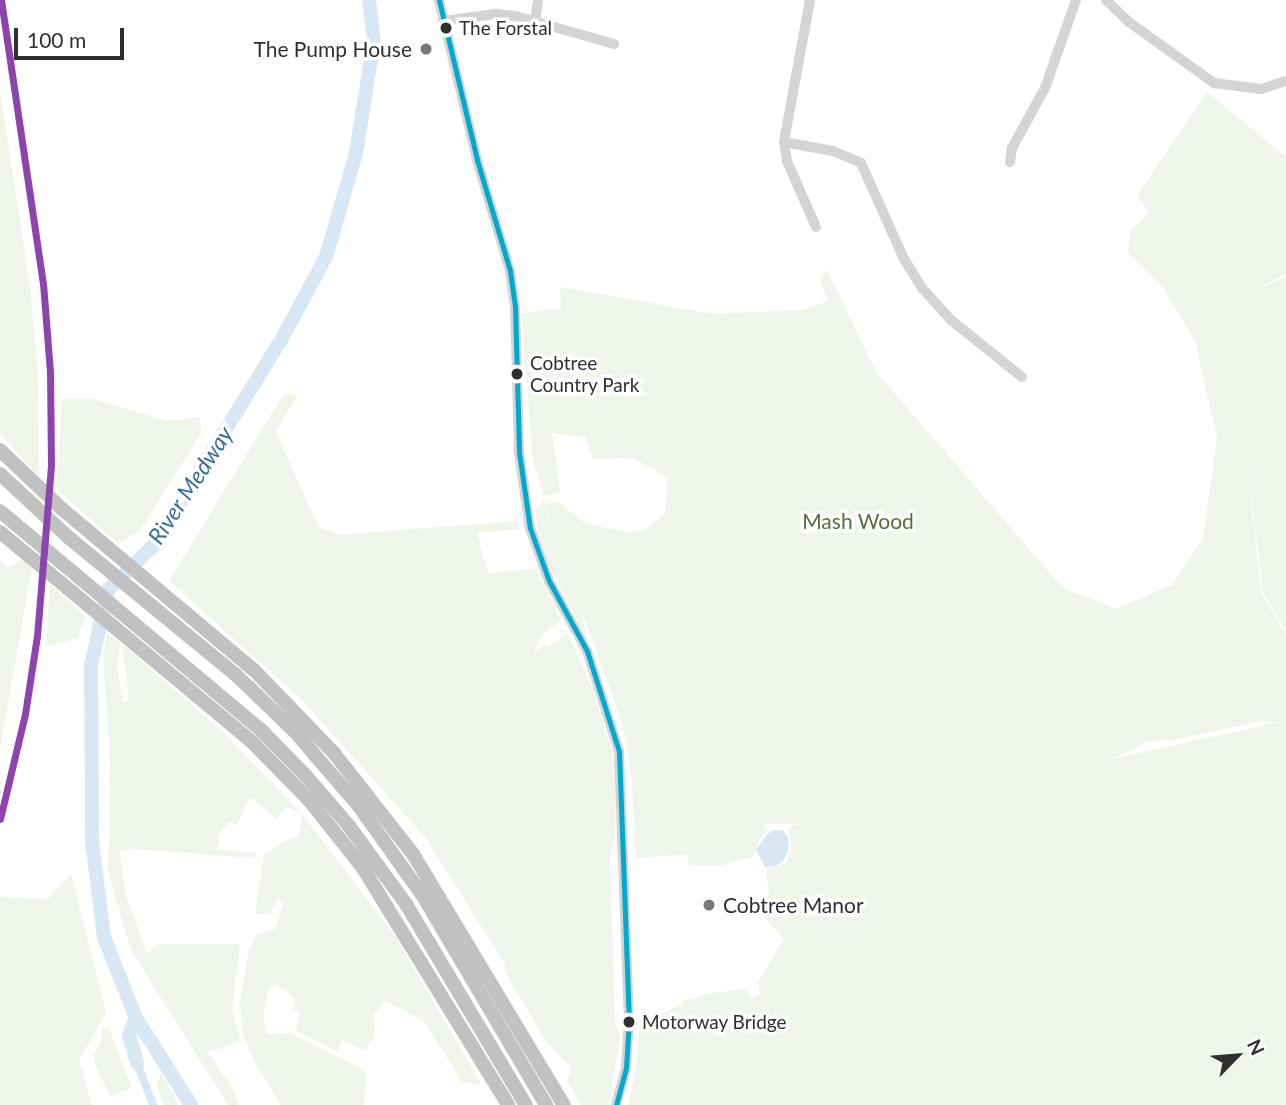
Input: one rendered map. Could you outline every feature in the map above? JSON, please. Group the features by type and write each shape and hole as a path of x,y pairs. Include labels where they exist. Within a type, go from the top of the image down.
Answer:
{"highway":[{"path":"0,450 191,626 296,733 358,805 423,896 546,1105"},
{"path":"0,474 64,533 254,670 310,726 389,820 565,1105"},
{"path":"0,511 60,565 78,589 263,732 307,776 349,826 406,904 526,1105"},
{"path":"0,532 59,583 78,589"},
{"path":"167,660 309,799 370,880 508,1105"}],"street":[{"path":"439,0 477,160 509,271 515,306 519,452 530,528 549,581 587,651 619,751 629,1020 626,1068 616,1105"},
{"path":"535,20 538,0"},
{"path":"810,0 784,142 787,161 816,226"},
{"path":"1010,162 1012,148 1045,88 1076,0"},
{"path":"1106,0 1129,22 1214,83 1261,89 1286,80"},
{"path":"443,21 496,14 535,20 614,44"},
{"path":"784,142 833,151 861,163 904,259 928,296 951,320 1022,377"}],"green space":[{"path":"0,91 30,286 38,372 39,478 0,433"},
{"name":"Mash Wood","path":"1207,92 1286,157 1286,274 1252,291 1286,277 1286,632 1263,592 1246,452 1261,593 1286,635 1286,1105 628,1105 635,1076 640,1023 681,1005 684,1000 698,998 703,994 747,989 750,999 760,995 758,982 784,939 750,902 769,895 766,870 786,863 791,848 789,830 791,826 804,824 762,824 769,830 759,840 754,856 720,866 689,865 687,854 636,858 632,784 626,738 581,609 587,640 541,550 535,510 544,501 552,528 546,504 558,502 586,524 628,532 645,530 665,513 668,478 633,458 593,459 585,437 552,433 560,492 543,496 533,459 521,314 561,308 560,287 713,314 802,310 828,301 820,280 827,270 876,372 1062,587 1115,609 1172,585 1203,538 1217,437 1195,341 1163,287 1128,253 1130,231 1149,213 1137,195","holes":["1262,721 1279,722 1112,759 1147,742 1177,739"]},
{"path":"284,393 297,395 276,432 318,526 338,535 517,521 521,529 477,533 488,573 536,569 561,620 543,634 533,654 546,644 548,647 568,634 593,690 616,765 615,839 610,857 615,1022 620,1037 609,1105 582,1105 567,1082 572,1068 545,1040 505,972 505,964 425,837 299,697 169,581"},
{"path":"62,399 93,399 167,421 199,417 202,432 140,530 118,544 56,488"},
{"path":"0,560 7,568 23,560 32,568 0,749"},
{"path":"50,584 85,616 78,638 46,647"},
{"path":"107,633 120,643 117,667 123,703 129,700 122,644 221,730 302,814 288,807 276,818 250,797 237,825 229,822 217,837 220,841 216,850 256,852 254,858 132,849 121,850 120,853 126,896 147,953 160,944 240,944 232,1009 241,1041 208,1052 232,1088 239,1105 228,1105 131,950 108,871 110,760 103,655"},
{"path":"302,814 395,936 482,1085 462,1082 424,1021 385,1001 374,1014 375,1037 364,1050 342,1040 337,1051 296,1031 299,1012 293,1010 295,998 275,984 269,989 263,1017 267,1034 290,1033 357,1066 367,1074 363,1105 281,1105 252,1057 243,1034 240,1003 248,954 256,935 275,929 284,902 277,899 270,914 255,914 264,853 299,835"},
{"path":"71,874 106,1013 79,1060 92,1105 0,1105 0,897 48,899"},
{"path":"102,1028 109,1028 132,1088 110,1096 95,1065 94,1055 102,1040"},
{"path":"161,1073 178,1105 164,1105 157,1085"}],"water":[{"path":"774,830 783,830 788,837 789,848 784,860 776,866 765,867 756,850 766,835"}],"waterway":[{"name":"River Medway","path":"191,1105 136,1018 104,937 92,841 91,665 108,590 155,544 280,342 326,257 356,153 374,41 369,0"},
{"name":"River Medway","path":"136,1018 129,1035 137,1063"},
{"name":"River Medway","path":"137,1063 153,1105"}],"transit line":[{"path":"0,819 25,714 37,636 51,465 50,372 43,284 1,0"},
{"path":"439,0 477,160 510,271 515,306 519,452 530,528 549,581 587,651 619,751 629,1020 626,1068 616,1105"}],"place":[{"name":"The Forstal","path":"446,28"},
{"name":"The Pump House","path":"426,49"},
{"name":"Cobtree Country Park","path":"517,374"},
{"name":"Cobtree Manor","path":"709,905"},
{"name":"Motorway Bridge","path":"629,1022"}]}
